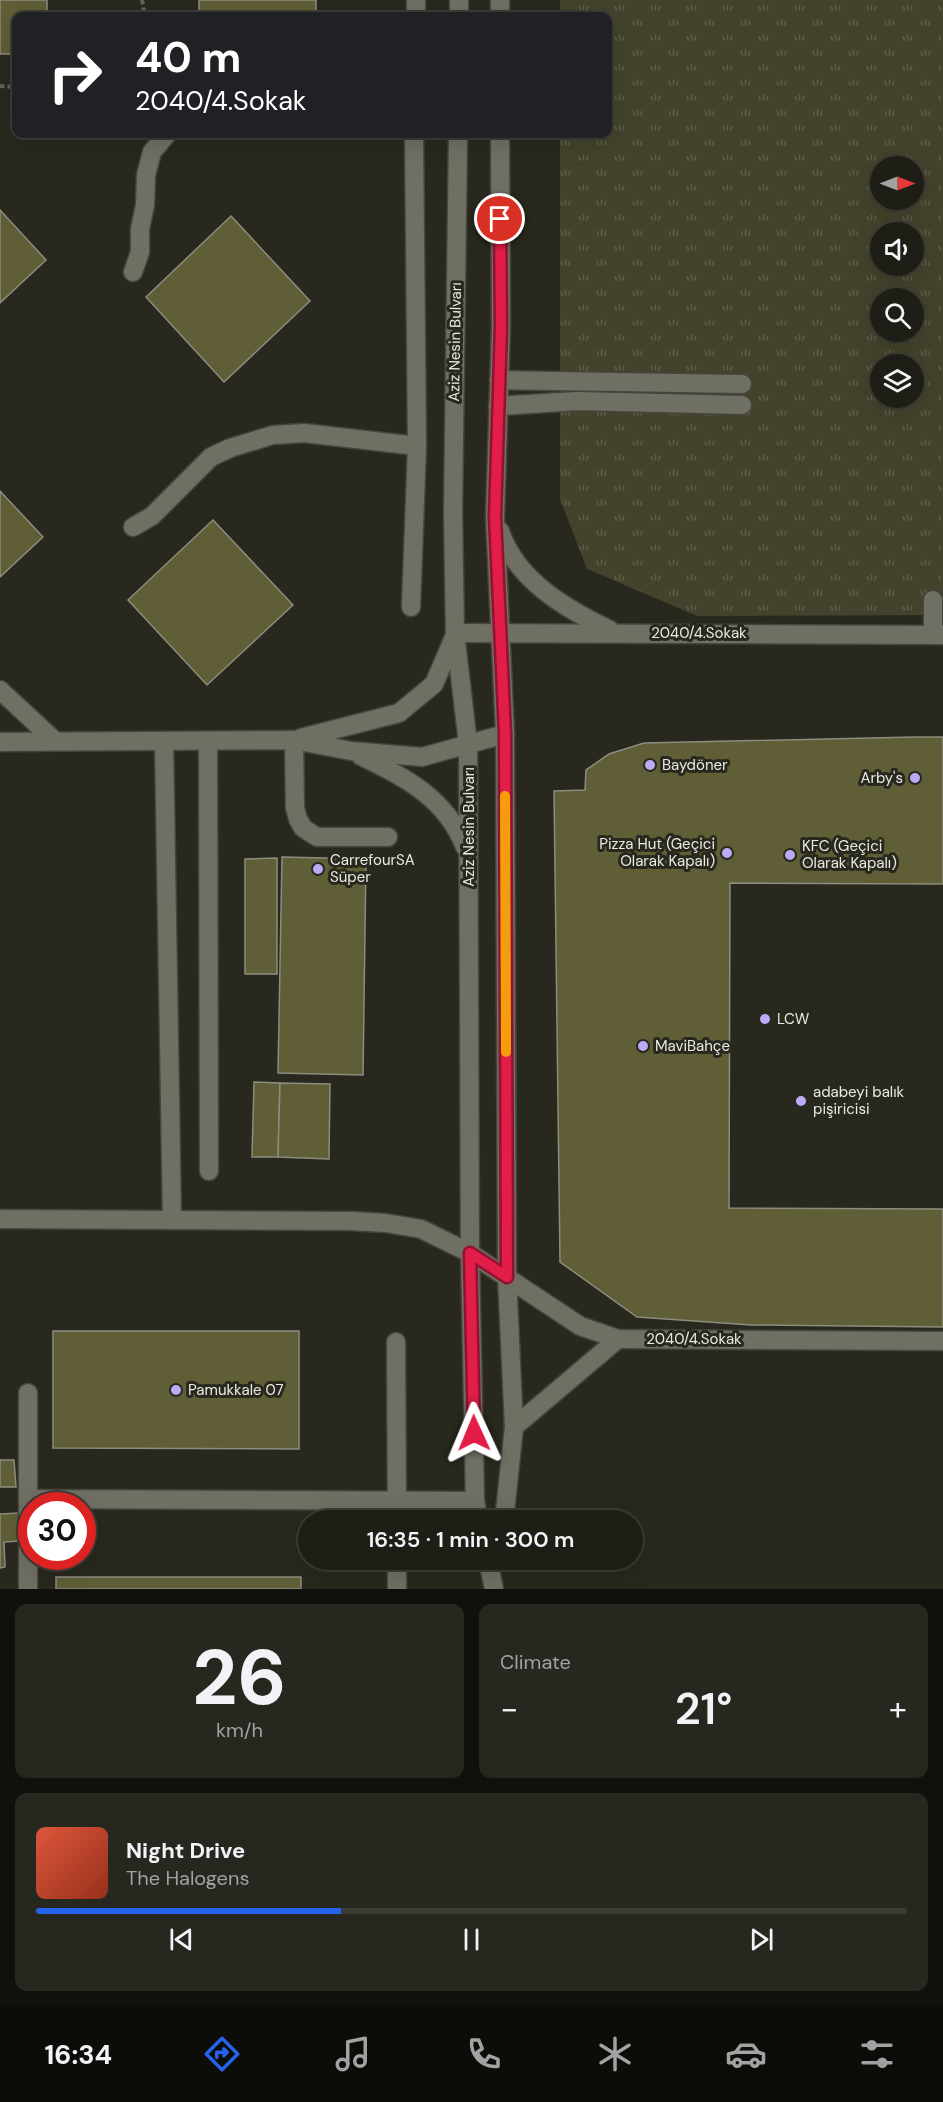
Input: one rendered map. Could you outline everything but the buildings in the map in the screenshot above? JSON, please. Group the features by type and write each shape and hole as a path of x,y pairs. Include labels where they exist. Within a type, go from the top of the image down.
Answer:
{"street":[{"path":"133,272 140,252 146,175 152,152 164,138"},
{"path":"411,607 417,446 414,138"},
{"name":"Aziz Nesin Bulvarı","path":"458,138 453,513 455,633 468,744 470,1253 477,1510"},
{"path":"500,138 499,380 495,517 505,734 507,1277 514,1427 505,1510"},
{"path":"499,380 742,384"},
{"path":"498,406 577,401 742,405"},
{"path":"133,527 152,516 211,457 230,448 273,435 304,433 417,446"},
{"path":"495,517 505,548 533,584 585,618 614,632"},
{"path":"933,600 938,634"},
{"path":"294,740 399,713 434,684 455,633"},
{"name":"2040/4.Sokak","path":"455,633 938,634"},
{"path":"0,690 55,741"},
{"path":"0,742 294,740 351,751 422,757 505,734"},
{"path":"294,740 296,808 303,828 317,837 388,837"},
{"path":"165,741 172,1220"},
{"path":"208,741 209,1171"},
{"path":"351,751 408,779 433,799 458,829 469,857"},
{"name":"2040/4.Sokak","path":"0,1219 386,1223 421,1229 470,1253 580,1326 618,1339 943,1341"},
{"path":"514,1427 618,1339"},
{"path":"396,1342 397,1510"},
{"path":"28,1393 28,1492"},
{"path":"96,1498 475,1501"},
{"path":"28,1570 28,1589"},
{"path":"397,1570 397,1589"},
{"path":"491,1570 496,1589"},
{"path":"496,1589 499,1570"}],"green space":[{"path":"560,0 943,0 943,615 697,616 587,569 560,499 560,138 612,138 612,12 560,12"}],"slow traffic":[{"path":"505,796 506,1052"}],"place":[{"name":"Baydöner","path":"650,765"},
{"name":"Arby's","path":"915,778"},
{"name":"Pizza Hut (Geçici Olarak Kapalı)","path":"727,853"},
{"name":"KFC (Geçici Olarak Kapalı)","path":"790,855"},
{"name":"CarrefourSA Süper","path":"318,869"},
{"name":"LCW","path":"765,1019"},
{"name":"MaviBahçe","path":"643,1046"},
{"name":"adabeyi balık pişiricisi","path":"801,1101"},
{"name":"Pamukkale 07","path":"176,1390"}],"route":[{"path":"474,1433 470,1253 507,1277 505,734 495,517 501,326 500,219"}]}
